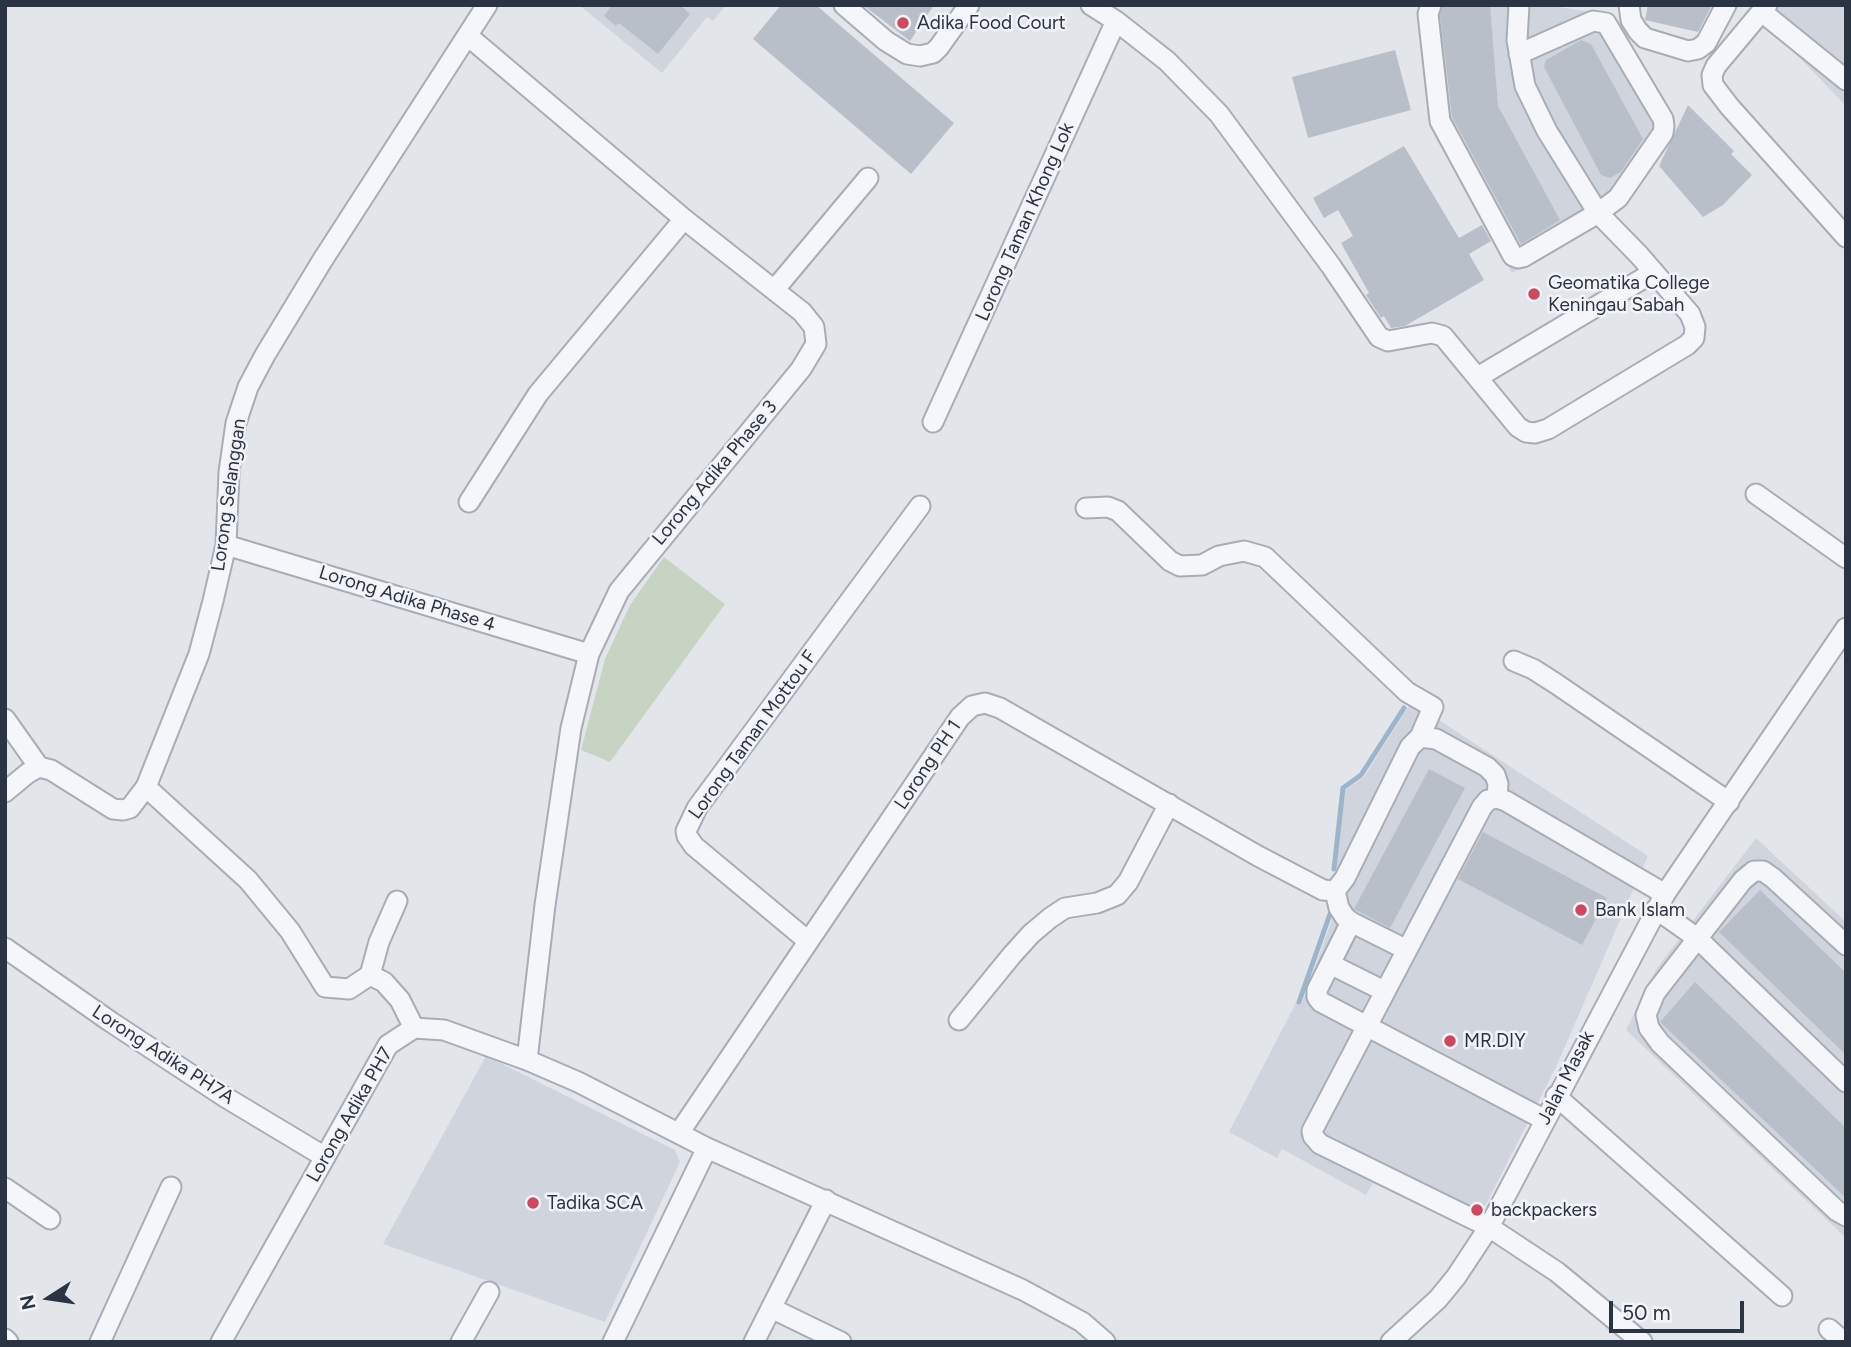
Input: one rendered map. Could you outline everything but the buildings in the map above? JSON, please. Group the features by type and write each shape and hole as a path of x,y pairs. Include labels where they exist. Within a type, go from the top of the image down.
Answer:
{"street":[{"name":"Lorong Selanggan","path":"39,767 51,770 113,809 130,808 146,787 198,654 226,545 229,472 236,423 248,387 322,261 487,5"},
{"path":"844,5 886,41 907,54 920,57 933,53 939,47 969,5"},
{"path":"1091,5 1167,61 1220,114 1331,266 1378,337 1388,341 1438,333 1448,341 1518,427 1535,433 1548,429 1687,345 1694,338 1695,327 1690,314 1598,213 1547,131 1531,100 1519,54 1519,5"},
{"path":"1431,5 1428,14 1440,121 1513,256 1522,257 1598,213 1624,192 1663,133 1663,119 1606,23 1593,21 1519,54"},
{"path":"1629,5 1630,20 1645,38 1688,51 1698,49 1706,43 1726,5"},
{"path":"1846,80 1765,8 1716,66 1712,75 1713,85 1737,115 1846,237"},
{"name":"Lorong Taman Khong Lok","path":"933,422 1116,21"},
{"name":"Lorong Adika Phase 3","path":"468,36 684,219 802,312 814,327 816,344 811,355 619,591 589,653 571,727 545,905 527,1060"},
{"path":"775,289 868,178"},
{"path":"469,502 538,394 684,219"},
{"path":"1478,377 1654,272"},
{"path":"1756,494 1846,558"},
{"name":"Lorong Taman Mottou F","path":"808,941 694,846 687,836 688,824 697,808 920,506"},
{"path":"1086,508 1108,507 1118,511 1170,561 1180,566 1202,565 1219,556 1244,551 1265,557 1407,692 1433,707 1420,737 1410,747 1345,878 1335,891 1339,908 1351,922 1405,949"},
{"name":"Lorong Adika Phase 4","path":"226,545 589,653"},
{"name":"Jalan Masak","path":"1391,1342 1438,1299 1489,1227 1660,901 1846,628"},
{"path":"1514,661 1555,682 1729,802"},
{"name":"Lorong PH 1","path":"680,1133 960,717 972,706 985,703 1000,708 1258,856 1312,885 1335,891"},
{"path":"5,719 39,767 5,792"},
{"path":"1420,737 1436,738 1487,766 1495,775 1498,784 1497,798"},
{"path":"146,787 248,880 290,931 325,987 349,989 370,975 379,942 397,901"},
{"path":"1642,1342 1557,1272 1489,1227 1320,1144 1313,1136 1313,1125 1482,807 1488,800 1497,798 1506,801 1660,901 1846,1082"},
{"path":"959,1020 1012,955 1050,918 1065,908 1097,903 1117,895 1128,882 1169,804"},
{"path":"1846,945 1773,878 1763,871 1754,871 1742,880 1697,938 1656,993 1646,1015 1649,1028 1660,1043 1837,1211 1846,1216"},
{"path":"1351,922 1317,990 1317,998 1365,1026 1545,1119"},
{"name":"Lorong Adika PH7A","path":"5,948 225,1097 325,1157"},
{"path":"1330,964 1384,990"},
{"path":"370,975 384,982 400,1000 414,1028 444,1030 578,1082 707,1148 1023,1290 1082,1322 1105,1342"},
{"name":"Lorong Adika PH7","path":"221,1342 388,1045 414,1028"},
{"path":"1556,1096 1782,1296"},
{"path":"612,1342 707,1148"},
{"path":"100,1342 171,1187"},
{"path":"5,1188 50,1219"},
{"path":"754,1342 827,1200"},
{"path":"461,1342 489,1292"},
{"path":"771,1308 841,1342"}],"shaded area":[{"path":"579,5 726,5 713,21 707,17 662,73"},
{"path":"1420,5 1544,5 1613,15 1673,124 1633,195 1589,229 1512,273 1433,127"},
{"path":"1749,5 1846,5 1846,106"},
{"path":"1411,702 1648,856 1556,1067 1473,1230 1373,1183 1366,1195 1282,1149 1277,1158 1229,1132 1297,1001 1302,1003 1333,917 1343,792 1364,777"},
{"path":"1756,838 1846,922 1846,1238 1626,1030 1657,968"},
{"name":"Tadika SCA","path":"486,1056 675,1150 680,1162 605,1322 383,1244"}],"green space":[{"path":"664,557 725,604 610,762 581,750 605,659 630,605"}],"waterway":[{"path":"1334,869 1343,788 1361,775 1404,708"},
{"path":"1299,1002 1330,914"}],"place":[{"name":"Adika Food Court","path":"903,23"},
{"name":"Geomatika College Keningau Sabah","path":"1534,294"},
{"name":"Bank Islam","path":"1581,910"},
{"name":"MR.DIY","path":"1450,1041"},
{"name":"Tadika SCA","path":"533,1203"},
{"name":"backpackers","path":"1477,1210"}]}
